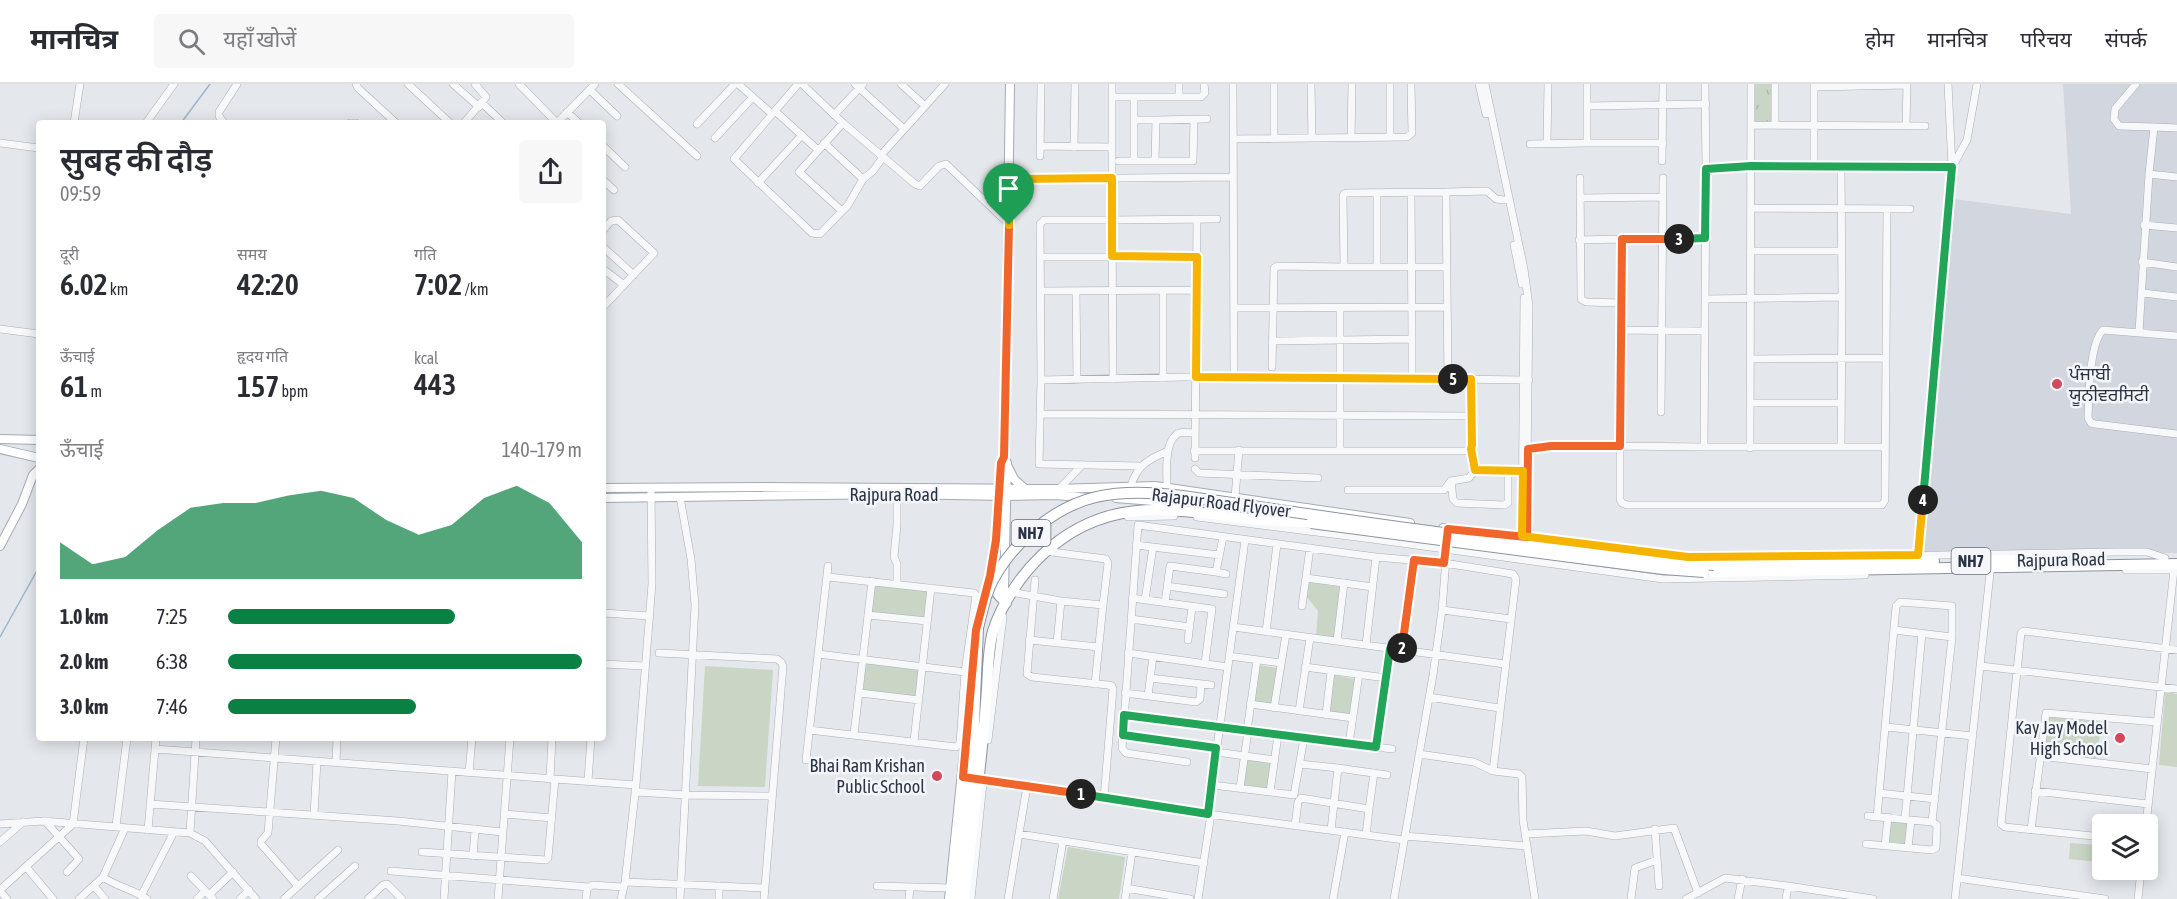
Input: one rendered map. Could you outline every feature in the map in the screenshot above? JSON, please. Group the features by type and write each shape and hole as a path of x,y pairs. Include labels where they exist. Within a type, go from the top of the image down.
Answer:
{"highway":[{"name":"Rajapur Road Flyover","path":"956,899 974,778 973,745 978,628 992,582 1011,552 1024,539 1055,515 1078,503 1095,497 1132,493 1174,495 1714,568 1763,561"},
{"name":"Rajpura Road","path":"1010,598 1032,564 1053,544 1072,531 1116,514 1157,510 1311,523"},
{"name":"Rajapur Road Flyover","path":"1311,523 1652,568 1918,562"},
{"name":"Rajpura Road","path":"1991,567 2177,558"},
{"name":"Rajpura Road","path":"1763,561 1918,562 1991,567 2176,568"},
{"path":"990,576 995,579 998,594 1010,598"},
{"name":"NH7","path":"964,899 974,778 993,632 1010,598"}],"main road":[{"path":"949,899 974,778 976,630 990,576 1004,467 1010,84"},
{"path":"0,440 36,440"},
{"path":"0,449 36,457"},
{"path":"0,546 36,472 31,463 18,452"},
{"path":"1004,467 1024,488"},
{"path":"1004,467 1001,491 1004,590 1010,598"},
{"name":"Rajpura Road","path":"606,488 680,497 981,495 1024,488 1155,486 1448,529 1670,556 1763,561"},
{"name":"Rajpura Road","path":"606,498 651,493 1001,491 1153,501 1183,512"},
{"path":"981,495 988,501 998,518"}],"street":[{"path":"74,120 80,84"},
{"path":"148,120 174,84"},
{"path":"222,120 219,112 237,84"},
{"path":"356,84 393,120"},
{"path":"408,84 447,120"},
{"path":"453,84 499,120"},
{"path":"467,120 486,96 475,84"},
{"path":"519,84 554,120"},
{"path":"618,84 698,156"},
{"path":"697,124 736,84 774,112 818,150"},
{"path":"945,84 904,129 882,156 873,171 863,179 854,198 825,230 816,235 734,159 800,84 843,123 882,156 918,186 939,166 946,164 1009,225"},
{"path":"901,84 925,106"},
{"path":"1040,156 1041,84"},
{"path":"1074,147 1075,84"},
{"path":"1112,84 1113,379"},
{"path":"1179,84 1179,97"},
{"path":"1112,97 1201,97 1205,93 1204,84"},
{"path":"1233,84 1234,376"},
{"path":"1274,84 1274,139"},
{"path":"1311,84 1312,138"},
{"path":"1351,138 1352,84"},
{"path":"1389,137 1390,84"},
{"path":"1233,139 1407,137 1412,132 1412,84"},
{"path":"1479,84 1524,303 1528,449 1523,559"},
{"path":"1485,84 1530,306 1523,471 1524,538"},
{"path":"1547,144 1548,84"},
{"path":"1587,84 1587,143"},
{"path":"1662,161 1663,84"},
{"path":"1704,447 1705,84"},
{"path":"1750,448 1751,84"},
{"path":"1775,84 1775,125"},
{"path":"1948,84 1952,167 1918,562 2147,552 2165,558"},
{"path":"1952,167 1963,146 1975,84"},
{"path":"2136,84 2114,113 2116,125 2177,129"},
{"path":"834,115 859,85 904,129"},
{"path":"1814,167 1814,86 1907,85 1906,126"},
{"path":"560,120 591,86 616,116"},
{"path":"1134,97 1134,160"},
{"path":"715,138 753,98"},
{"path":"1587,106 1706,104"},
{"path":"567,112 576,120"},
{"path":"1119,161 1192,161 1194,119"},
{"path":"1134,120 1207,119"},
{"path":"1155,161 1156,120"},
{"path":"842,211 801,175 801,169 843,123"},
{"path":"1751,125 1925,126"},
{"path":"2139,332 2144,225 2154,127"},
{"path":"758,183 802,135"},
{"path":"0,143 36,148"},
{"path":"824,143 863,179"},
{"path":"1530,144 1663,143"},
{"path":"1040,146 1112,147"},
{"path":"606,149 625,167"},
{"path":"1706,169 1751,166 1952,167"},
{"path":"1841,167 1841,447"},
{"path":"2149,174 2177,177"},
{"path":"1009,179 1233,177"},
{"path":"1580,178 1581,299 1586,302 1621,303"},
{"path":"1661,412 1663,178"},
{"path":"606,184 614,190"},
{"path":"1344,267 1342,198 1346,193 1487,191 1496,199 1504,200"},
{"path":"1446,192 1448,379"},
{"path":"1411,193 1412,379"},
{"path":"1377,194 1377,267"},
{"path":"1580,198 1663,197"},
{"path":"1751,208 1910,209"},
{"path":"1622,239 1620,499 1622,503 1627,505 1882,505 1885,500 1887,209"},
{"path":"1197,219 1195,454 1239,450 1340,452 1467,451 1471,449"},
{"path":"1140,466 1039,464 1042,222 1217,219"},
{"path":"606,226 611,220 618,220 652,251 653,255 606,301"},
{"path":"2144,225 2177,228"},
{"path":"1580,240 1705,238"},
{"path":"606,250 634,275"},
{"path":"1750,251 1840,251"},
{"path":"1040,256 1197,257"},
{"path":"2142,262 2177,267"},
{"path":"1272,367 1274,268 1278,266 1446,267"},
{"path":"606,271 624,285"},
{"path":"1163,290 1163,378"},
{"path":"1040,291 1197,290"},
{"path":"1076,291 1077,380"},
{"path":"2142,293 2177,297"},
{"path":"1705,299 1842,297"},
{"path":"1234,308 1447,307"},
{"path":"1340,308 1340,452"},
{"path":"0,329 36,333"},
{"path":"2177,336 2105,329 2099,334 2092,365 2088,421 2095,424 2177,434"},
{"path":"1621,330 1704,331"},
{"path":"1272,341 1412,339"},
{"path":"1750,359 1886,358"},
{"path":"1041,381 1234,376 1526,380"},
{"path":"1348,490 1444,490 1451,481 1469,478 1475,470 1471,449 1471,379"},
{"path":"1750,404 1841,403"},
{"path":"1040,414 1471,416"},
{"path":"1167,487 1168,451 1176,434 1195,434"},
{"path":"1528,449 1551,446 1885,447"},
{"path":"1235,497 1239,450"},
{"path":"1131,486 1140,466 1146,460 1168,451"},
{"path":"1059,489 1082,465"},
{"path":"1195,469 1199,473 1318,478"},
{"path":"1475,470 1523,471"},
{"path":"1451,481 1453,499 1457,503 1503,505 1508,503 1508,471"},
{"path":"621,899 636,788 650,616 651,493"},
{"path":"897,494 894,557 897,564 897,584"},
{"path":"680,497 694,581 695,605 680,899"},
{"path":"1010,598 1052,552 1080,532 1102,522 1138,516 1199,518 1663,579 1991,567 1955,899"},
{"path":"1138,516 1122,748 1126,753 1187,762"},
{"path":"1138,525 1376,557 1444,563 1513,574 1516,579 1493,771"},
{"path":"1394,899 1442,610 1448,529"},
{"path":"1216,572 1223,537"},
{"path":"1198,899 1245,540"},
{"path":"1266,632 1277,544"},
{"path":"1136,545 1219,555"},
{"path":"1145,600 1153,547"},
{"path":"1302,606 1310,548"},
{"path":"1165,603 1173,550"},
{"path":"1052,552 1106,560 1108,563 1095,684"},
{"path":"1366,645 1376,557"},
{"path":"1401,650 1414,560"},
{"path":"806,760 828,566"},
{"path":"1170,566 1226,574"},
{"path":"2147,814 2176,568"},
{"path":"809,730 958,746 960,743 965,672 976,596 972,592 828,577"},
{"path":"1306,578 1373,587"},
{"path":"1035,580 1026,670 1029,676 1112,686 1113,689 1104,798"},
{"path":"854,734 872,581"},
{"path":"1337,641 1344,583"},
{"path":"1167,586 1224,594"},
{"path":"914,741 931,588"},
{"path":"1010,598 1034,597 1103,605"},
{"path":"1132,598 1212,609 1204,663"},
{"path":"1057,643 1061,601"},
{"path":"1877,817 1896,608 1899,602 1950,606 1953,609 1952,637 1932,822"},
{"path":"1188,640 1192,607"},
{"path":"1442,610 1511,619"},
{"path":"606,613 650,616"},
{"path":"868,615 927,621"},
{"path":"1131,619 1190,627"},
{"path":"1233,627 1505,664"},
{"path":"1894,630 1952,637"},
{"path":"2092,836 2005,827 2001,824 2020,635 2023,632 2177,650"},
{"path":"1908,848 1907,796 1922,633"},
{"path":"1274,708 1286,634"},
{"path":"1299,711 1310,638"},
{"path":"1029,640 1099,647"},
{"path":"1376,747 1390,649"},
{"path":"659,653 777,659 783,666 764,899"},
{"path":"1128,653 1228,667"},
{"path":"818,654 965,672"},
{"path":"1148,696 1154,656"},
{"path":"1229,656 1281,663"},
{"path":"1240,788 1257,660"},
{"path":"606,664 645,666"},
{"path":"1981,666 2177,689"},
{"path":"1305,667 1386,678"},
{"path":"1326,715 1331,670"},
{"path":"1349,744 1359,674"},
{"path":"1150,678 1211,685"},
{"path":"1125,693 1196,702 1200,699 1201,684"},
{"path":"860,693 918,700"},
{"path":"1429,697 1499,708"},
{"path":"1251,704 1353,718"},
{"path":"2031,830 2044,715 2048,712 2157,722"},
{"path":"1124,715 1392,749"},
{"path":"1886,727 1973,736"},
{"path":"1123,735 1275,760"},
{"path":"1270,792 1278,735"},
{"path":"1212,785 1294,795 1304,738"},
{"path":"7,899 0,890 73,824 84,741"},
{"path":"116,826 127,741"},
{"path":"148,830 156,741"},
{"path":"190,833 196,741"},
{"path":"276,741 271,812 267,836 261,844 298,886"},
{"path":"336,762 337,741"},
{"path":"469,773 472,741"},
{"path":"498,899 510,741"},
{"path":"423,852 548,859 552,818 552,741"},
{"path":"588,782 591,741"},
{"path":"155,749 588,782 686,795 772,795"},
{"path":"1419,754 1474,762 1493,771 1516,773 1522,777 1523,811 1535,899"},
{"path":"2040,756 2152,768"},
{"path":"314,815 317,761"},
{"path":"1300,764 1387,775"},
{"path":"1331,830 1338,768"},
{"path":"444,899 452,771"},
{"path":"1366,835 1374,773"},
{"path":"971,899 974,778 1366,835 1527,846"},
{"path":"1008,899 1027,786"},
{"path":"2035,791 2148,804"},
{"path":"1879,793 1935,799"},
{"path":"1295,825 1298,802 1301,798 1369,809"},
{"path":"150,804 314,815 502,832"},
{"path":"504,814 552,818"},
{"path":"1866,844 1932,850 1936,848 1937,825 1932,822 1868,816"},
{"path":"1885,846 1888,817"},
{"path":"45,821 79,860 67,872"},
{"path":"0,824 45,821 190,833 205,841 256,899"},
{"path":"0,842 24,822"},
{"path":"79,899 103,877 124,828"},
{"path":"1526,834 1586,831 1615,836 1655,829 1676,829 1698,893"},
{"path":"1655,829 1659,886"},
{"path":"473,856 475,830"},
{"path":"103,877 115,885 128,888 144,897 174,832"},
{"path":"1334,899 1345,832"},
{"path":"1019,834 1204,863"},
{"path":"1053,899 1063,841"},
{"path":"284,899 338,850"},
{"path":"1125,899 1132,852"},
{"path":"1630,899 1635,868 1658,860"},
{"path":"318,899 355,866"},
{"path":"27,868 53,899"},
{"path":"390,871 589,886 681,884 765,888"},
{"path":"197,899 209,895 233,873"},
{"path":"191,876 209,895"},
{"path":"1686,899 1725,878 1873,899"},
{"path":"1957,878 2105,899"},
{"path":"1738,899 1742,879"},
{"path":"2138,899 2140,880"},
{"path":"368,899 387,884 402,899"},
{"path":"94,886 105,899"},
{"path":"586,899 589,886"},
{"path":"719,886 719,899"},
{"path":"877,886 951,888"},
{"path":"1786,899 1788,886"},
{"path":"909,899 910,887"},
{"path":"1126,888 1190,899"},
{"path":"240,899 249,890"}],"shaded area":[{"name":"ਪੰਜਾਬੀ ਯੂਨੀਵਰਸਿਟੀ","path":"2063,84 2177,84 2177,553 1924,553 1953,199 2071,214"}],"green space":[{"path":"1753,84 1773,84 1773,123 1753,123"},
{"path":"1307,582 1341,587 1335,638 1316,635 1318,611 1305,595"},
{"path":"874,584 928,590 925,619 871,613"},
{"path":"866,662 919,669 916,697 863,691"},
{"path":"1259,665 1277,668 1273,707 1253,703"},
{"path":"705,666 773,670 765,787 698,786"},
{"path":"1333,675 1355,679 1352,716 1328,713"},
{"path":"2165,692 2177,694 2177,767 2159,765"},
{"path":"2048,717 2102,722 2096,759 2043,752"},
{"path":"1247,760 1271,763 1268,790 1243,787"},
{"path":"1889,820 1907,822 1906,846 1889,845"},
{"path":"2070,843 2092,845 2092,861 2069,859"},
{"path":"1068,847 1125,857 1119,899 1058,899"}],"waterway":[{"path":"183,120 210,84"},
{"path":"0,637 36,572"}],"place":[{"name":"ਪੰਜਾਬੀ ਯੂਨੀਵਰਸਿਟੀ","path":"2057,384"},
{"name":"Kay Jay Model High School","path":"2120,738"},
{"name":"Bhai Ram Krishan Public School","path":"937,776"}],"route":[{"path":"1009,225 1004,457 1001,463 995,548 976,630 963,777 1208,814 1216,748 1123,735 1124,715 1376,747 1390,649 1401,650 1414,560 1444,563 1448,529 1527,537 1528,449 1551,446 1620,446 1622,239 1705,238 1706,169 1751,166 1952,167 1918,555 1688,557 1622,550 1527,537 1522,536 1523,471 1475,470 1471,449 1471,379 1196,377 1197,257 1112,256 1112,178 1009,179 1009,225"}]}
